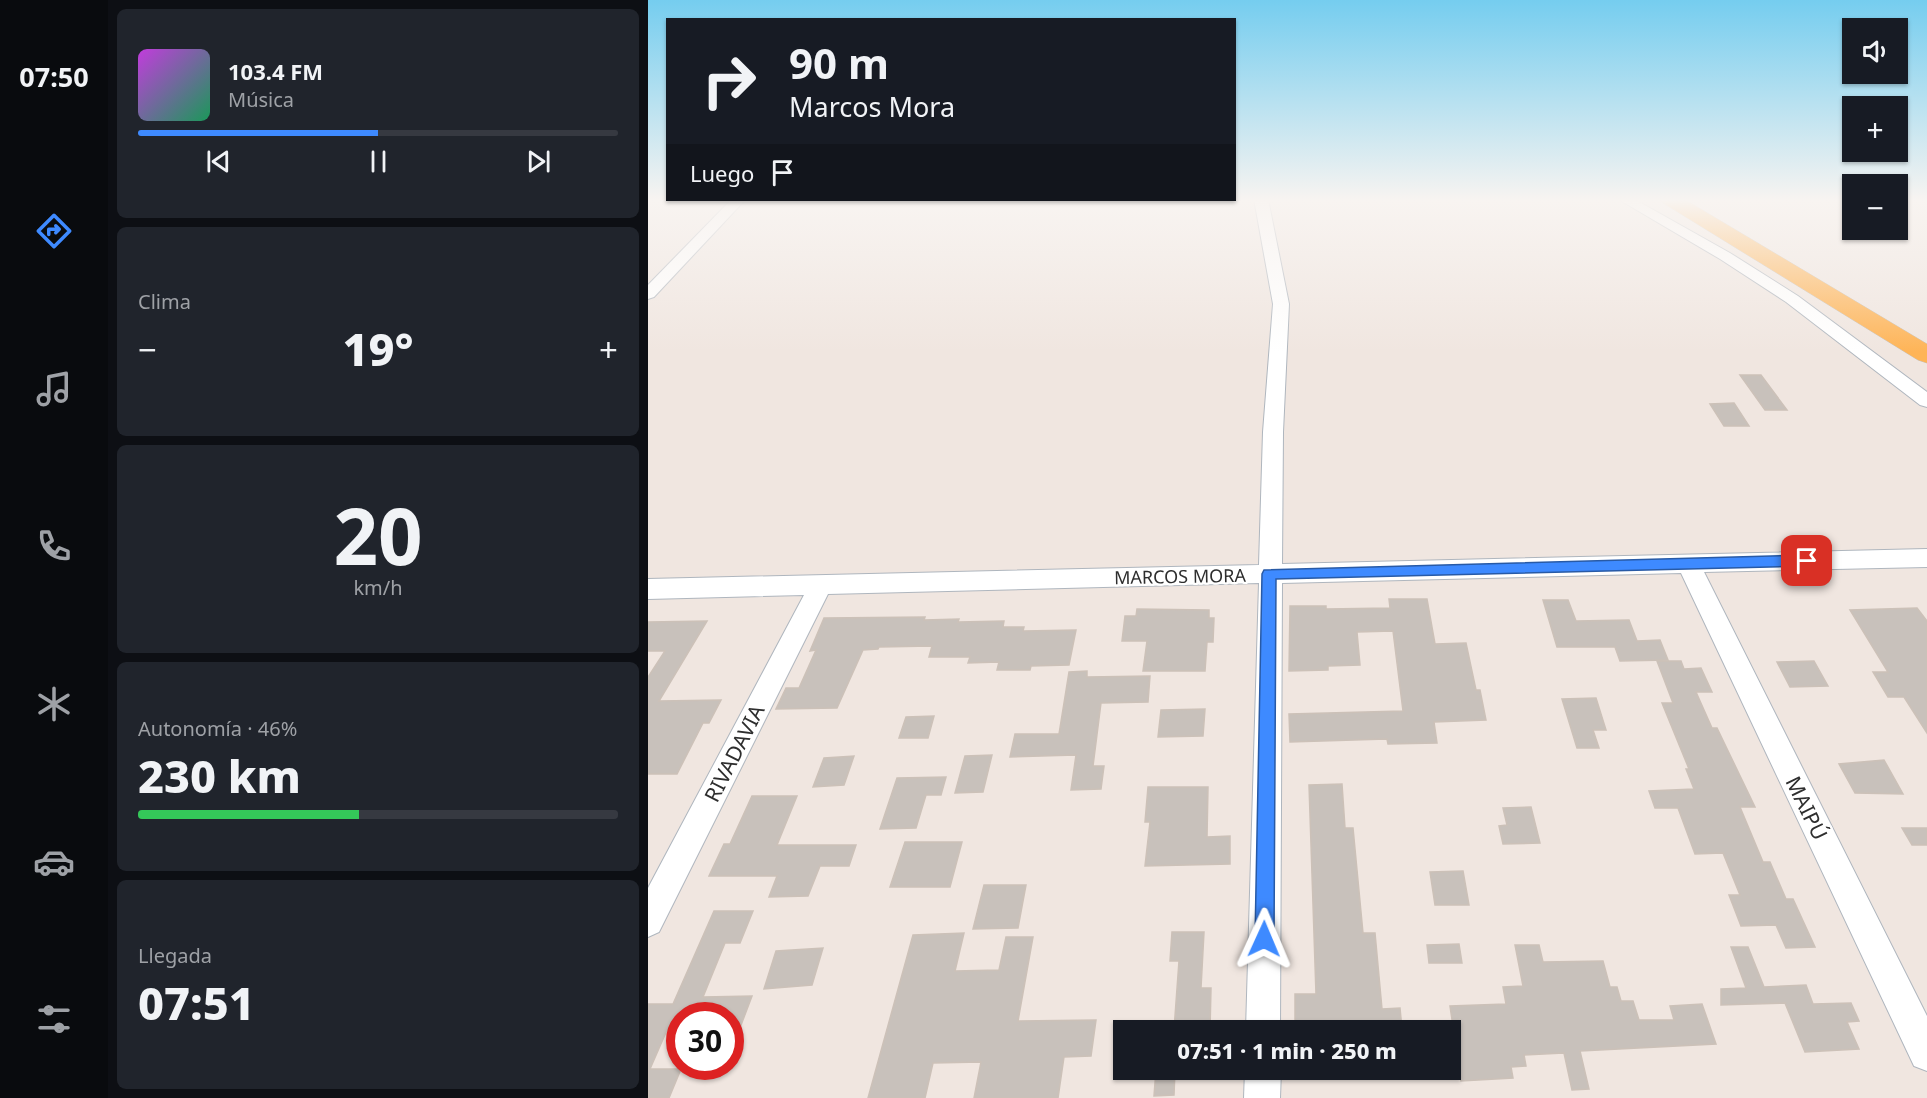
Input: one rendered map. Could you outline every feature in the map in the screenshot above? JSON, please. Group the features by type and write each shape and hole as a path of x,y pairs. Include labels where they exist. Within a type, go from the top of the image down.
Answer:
{"main road":[{"path":"1754,250 1927,355"},
{"path":"1779,250 1927,338"}],"street":[{"path":"648,294 690,250"},
{"path":"1263,1020 1269,574 1273,432 1281,304 1271,250"},
{"path":"1715,250 1792,299 1927,401"},
{"name":"MARCOS MORA","path":"648,589 1927,558"},
{"name":"MAIPÚ","path":"1688,564 1927,1053"},
{"name":"RIVADAVIA","path":"648,921 821,585"},
{"path":"1262,1098 1263,1080"}],"building":[{"path":"1740,375 1761,375 1787,410 1765,410"},
{"path":"1734,403 1749,426 1724,426 1710,404"},
{"path":"1389,599 1427,599 1435,644 1466,643 1476,690 1480,690 1486,720 1434,722 1437,743 1388,744 1387,739 1290,742 1289,714 1403,711 1393,631 1357,632 1360,665 1328,666 1328,670 1289,671 1290,606 1326,606 1326,609 1390,608"},
{"path":"1543,600 1568,600 1576,621 1629,620 1637,641 1660,640 1668,660 1620,661 1615,647 1557,647"},
{"path":"1917,608 1927,621 1927,733 1904,697 1888,697 1873,672 1888,672 1850,610"},
{"path":"1137,609 1209,610 1209,618 1214,618 1213,642 1207,642 1205,671 1143,671 1147,641 1122,641 1125,616 1136,616"},
{"path":"925,617 924,620 959,619 958,622 1004,621 1003,627 1024,627 1023,631 1076,630 1069,665 1031,666 1030,670 997,670 999,662 968,663 970,657 929,657 932,646 879,647 863,650 837,708 776,709 786,688 799,688 816,650 810,651 824,618"},
{"path":"707,621 659,701 721,700 709,723 703,723 677,774 648,774 648,677 665,651 648,651 648,622"},
{"path":"1657,661 1681,661 1684,669 1701,668 1712,692 1696,692 1712,728 1717,728 1755,807 1740,807 1763,862 1770,862 1786,899 1793,899 1815,947 1786,948 1776,925 1741,926 1729,895 1740,895 1723,853 1695,854 1678,808 1655,808 1649,791 1694,789 1686,769 1689,769 1662,703 1673,703"},
{"path":"1814,661 1828,686 1790,687 1777,662"},
{"path":"1087,671 1087,677 1150,676 1148,702 1101,703 1093,766 1104,766 1101,789 1071,790 1076,755 1010,757 1015,734 1059,734 1069,672"},
{"path":"1596,698 1606,730 1593,730 1599,748 1577,748 1562,699"},
{"path":"1205,709 1203,736 1158,737 1161,710"},
{"path":"934,716 928,738 899,738 906,717"},
{"path":"992,755 983,792 955,793 965,756"},
{"path":"854,756 844,785 813,787 824,758"},
{"path":"1884,760 1903,794 1855,793 1839,764"},
{"path":"946,777 941,795 926,795 916,828 880,829 897,778"},
{"path":"1342,784 1345,828 1353,828 1363,933 1375,933 1382,1009 1400,1008 1401,1020 1295,1020 1295,994 1316,994 1309,785"},
{"path":"1148,787 1208,787 1207,837 1230,836 1230,864 1145,866 1150,822 1145,822"},
{"path":"752,796 797,796 777,845 856,845 849,866 820,866 808,896 769,897 777,876 709,876 724,844 730,844"},
{"path":"1531,807 1540,843 1503,844 1499,826 1507,825 1503,808"},
{"path":"1902,828 1927,828 1927,845 1912,845"},
{"path":"905,842 962,842 950,887 890,887"},
{"path":"1463,871 1469,905 1435,905 1430,872"},
{"path":"984,885 1026,885 1018,928 973,929"},
{"path":"714,911 753,911 740,943 725,943 703,997 752,996 744,1017 744,1002 674,1002"},
{"path":"1172,932 1204,932 1201,988 1211,988 1210,1020 1175,1020 1179,961 1170,961"},
{"path":"964,933 955,971 999,970 1006,937 1033,937 1018,1021 1096,1020 1091,1056 1064,1057 1058,1098 974,1098 981,1062 933,1063 925,1098 868,1098 913,935"},
{"path":"1459,944 1462,963 1429,963 1427,945"},
{"path":"1515,945 1539,945 1543,962 1603,961 1610,987 1617,987 1621,1001 1633,1001 1639,1020 1674,1020 1670,1006 1702,1004 1716,1044 1580,1051 1589,1089 1572,1090 1564,1053 1524,1055 1526,1066 1511,1067 1513,1078 1461,1081 1461,1020 1452,1020 1450,1006 1506,1004 1503,987 1523,986"},
{"path":"1731,947 1748,947 1764,987 1806,985 1813,1004 1851,1003 1859,1021 1847,1022 1859,1049 1805,1052 1785,1003 1721,1005 1721,989 1746,988"},
{"path":"823,948 812,985 764,989 776,951"},
{"path":"648,1004 666,1004 666,1032 650,1069 666,1069 666,1080 676,1080 669,1098 648,1098"},
{"path":"1155,1080 1175,1080 1174,1095 1154,1096"}],"route":[{"path":"1264,939 1269,574 1807,561"}]}
